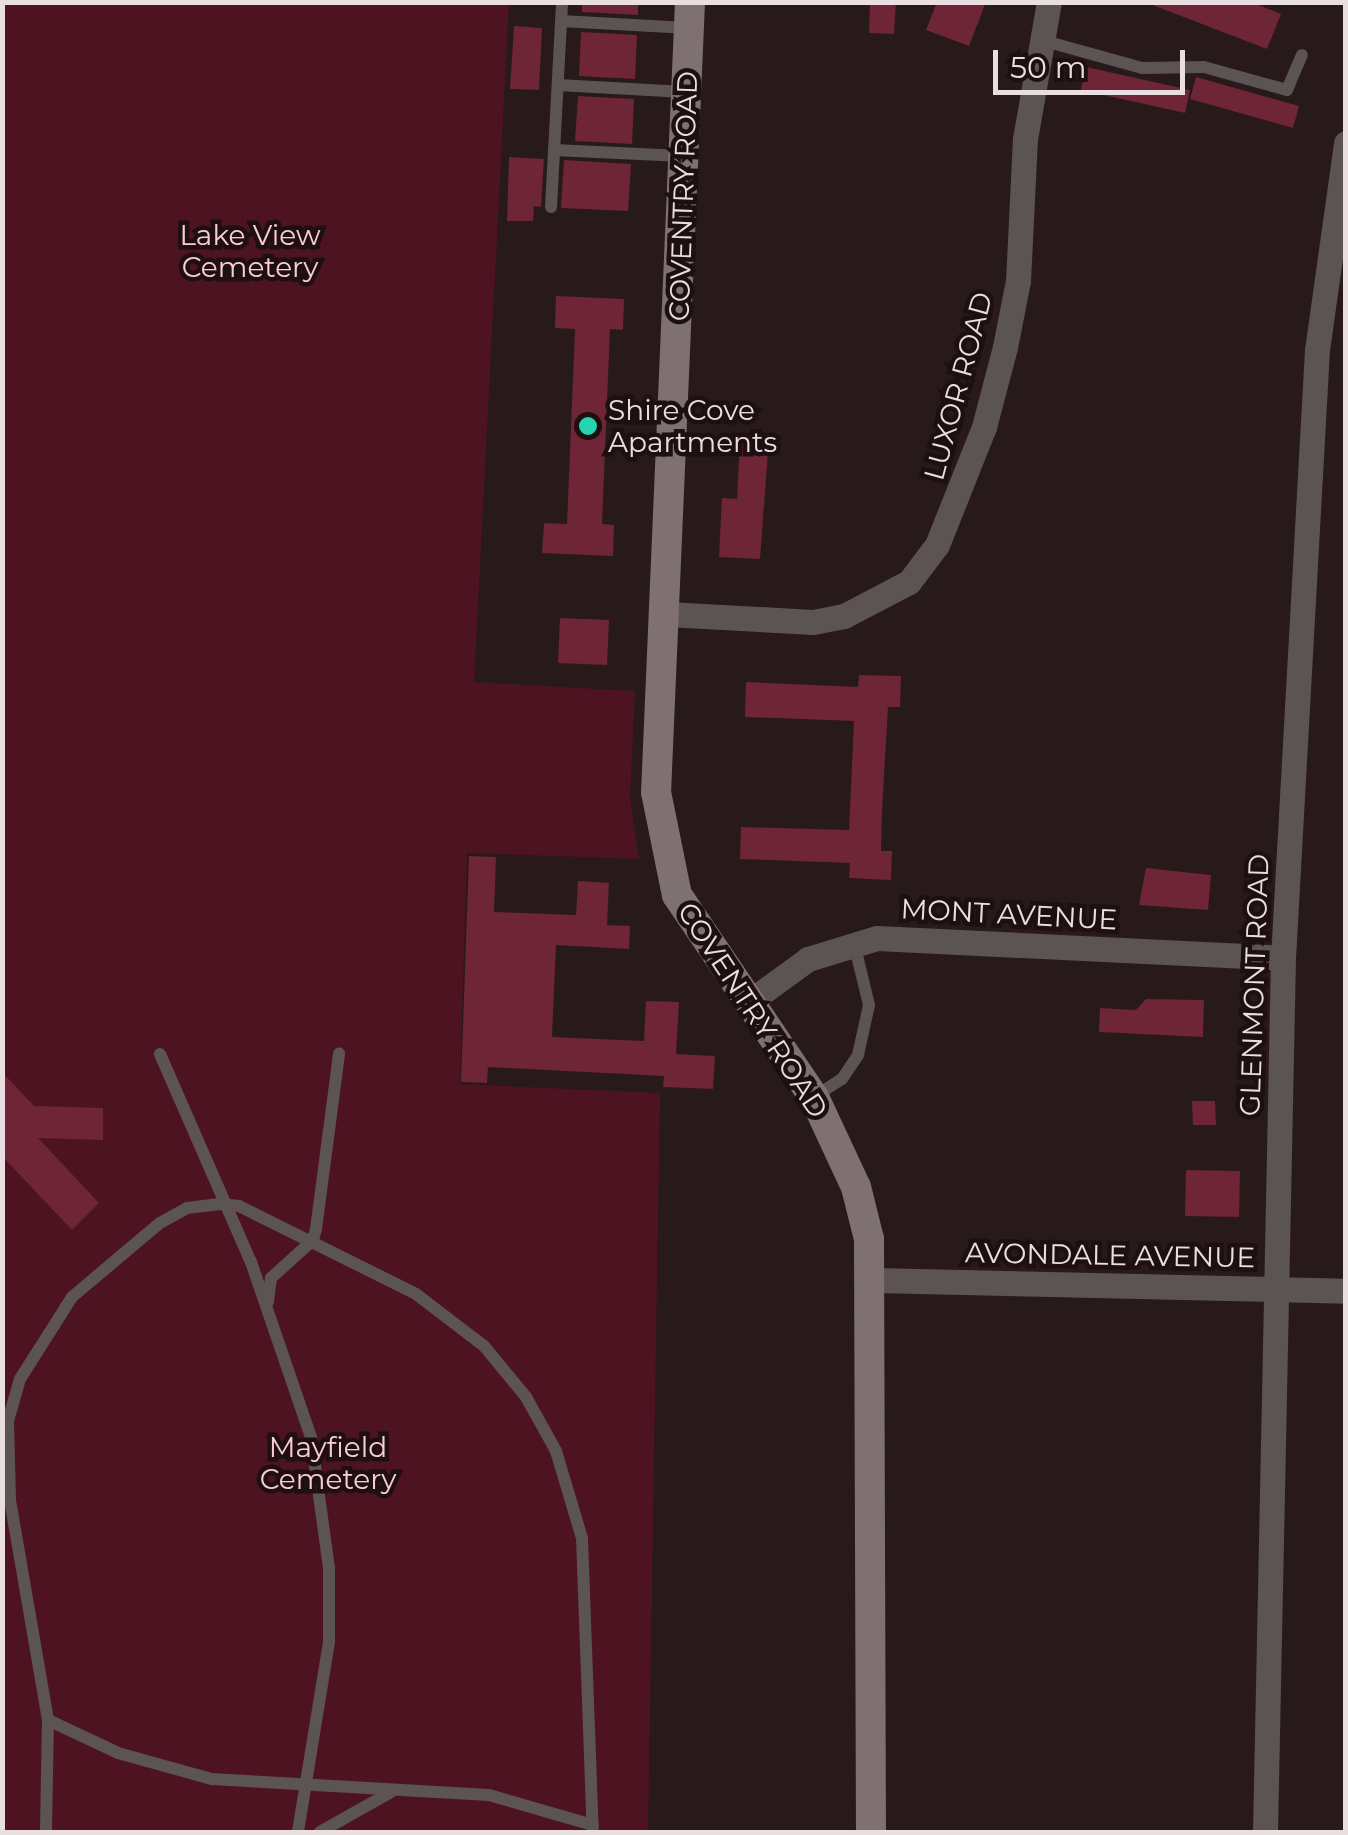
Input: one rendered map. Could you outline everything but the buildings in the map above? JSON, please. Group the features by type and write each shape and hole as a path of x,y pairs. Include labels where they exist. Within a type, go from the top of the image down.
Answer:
{"street":[{"name":"LUXOR ROAD","path":"666,614 814,622 844,616 909,582 938,545 984,428 1018,282 1025,139 1049,2"},
{"name":"COVENTRY ROAD","path":"690,15 656,781 661,838 692,926 814,1096 856,1187 874,1280 870,1832"},
{"name":"GLENMONT ROAD","path":"1265,1832 1283,958 1317,350 1346,143"},
{"name":"MONT AVENUE","path":"750,1002 808,958 854,941 1283,958"},
{"name":"AVONDALE AVENUE","path":"874,1280 1346,1291"}],"lane":[{"path":"551,207 562,2"},
{"path":"561,21 690,15"},
{"path":"1041,40 1142,68 1204,67 1287,90 1302,55"},
{"path":"558,86 687,92"},
{"path":"554,150 684,156"},
{"path":"814,1096 842,1079 858,1055 869,1004 854,941"},
{"path":"160,1054 268,1305 311,1437 330,1568 324,1696 298,1832"},
{"path":"268,1305 271,1278 313,1240 338,1054"},
{"path":"46,1832 48,1720 10,1499 8,1421 20,1379 72,1298 136,1240 187,1208 224,1204 313,1240 416,1294 484,1346 556,1451 586,1578 593,1829 489,1795 212,1779 118,1753 48,1720"},
{"path":"320,1832 351,1810 398,1790"}],"green space":[{"path":"3,3 509,3 474,682 635,691 630,798 639,859 467,853 460,1084 660,1093 648,1832 3,1832"}],"place":[{"name":"Shire Cove Apartments","path":"588,426"}],"park label":[{"name":"Lake View Cemetery","path":"250,251"},
{"name":"Mayfield Cemetery","path":"328,1463"}]}
